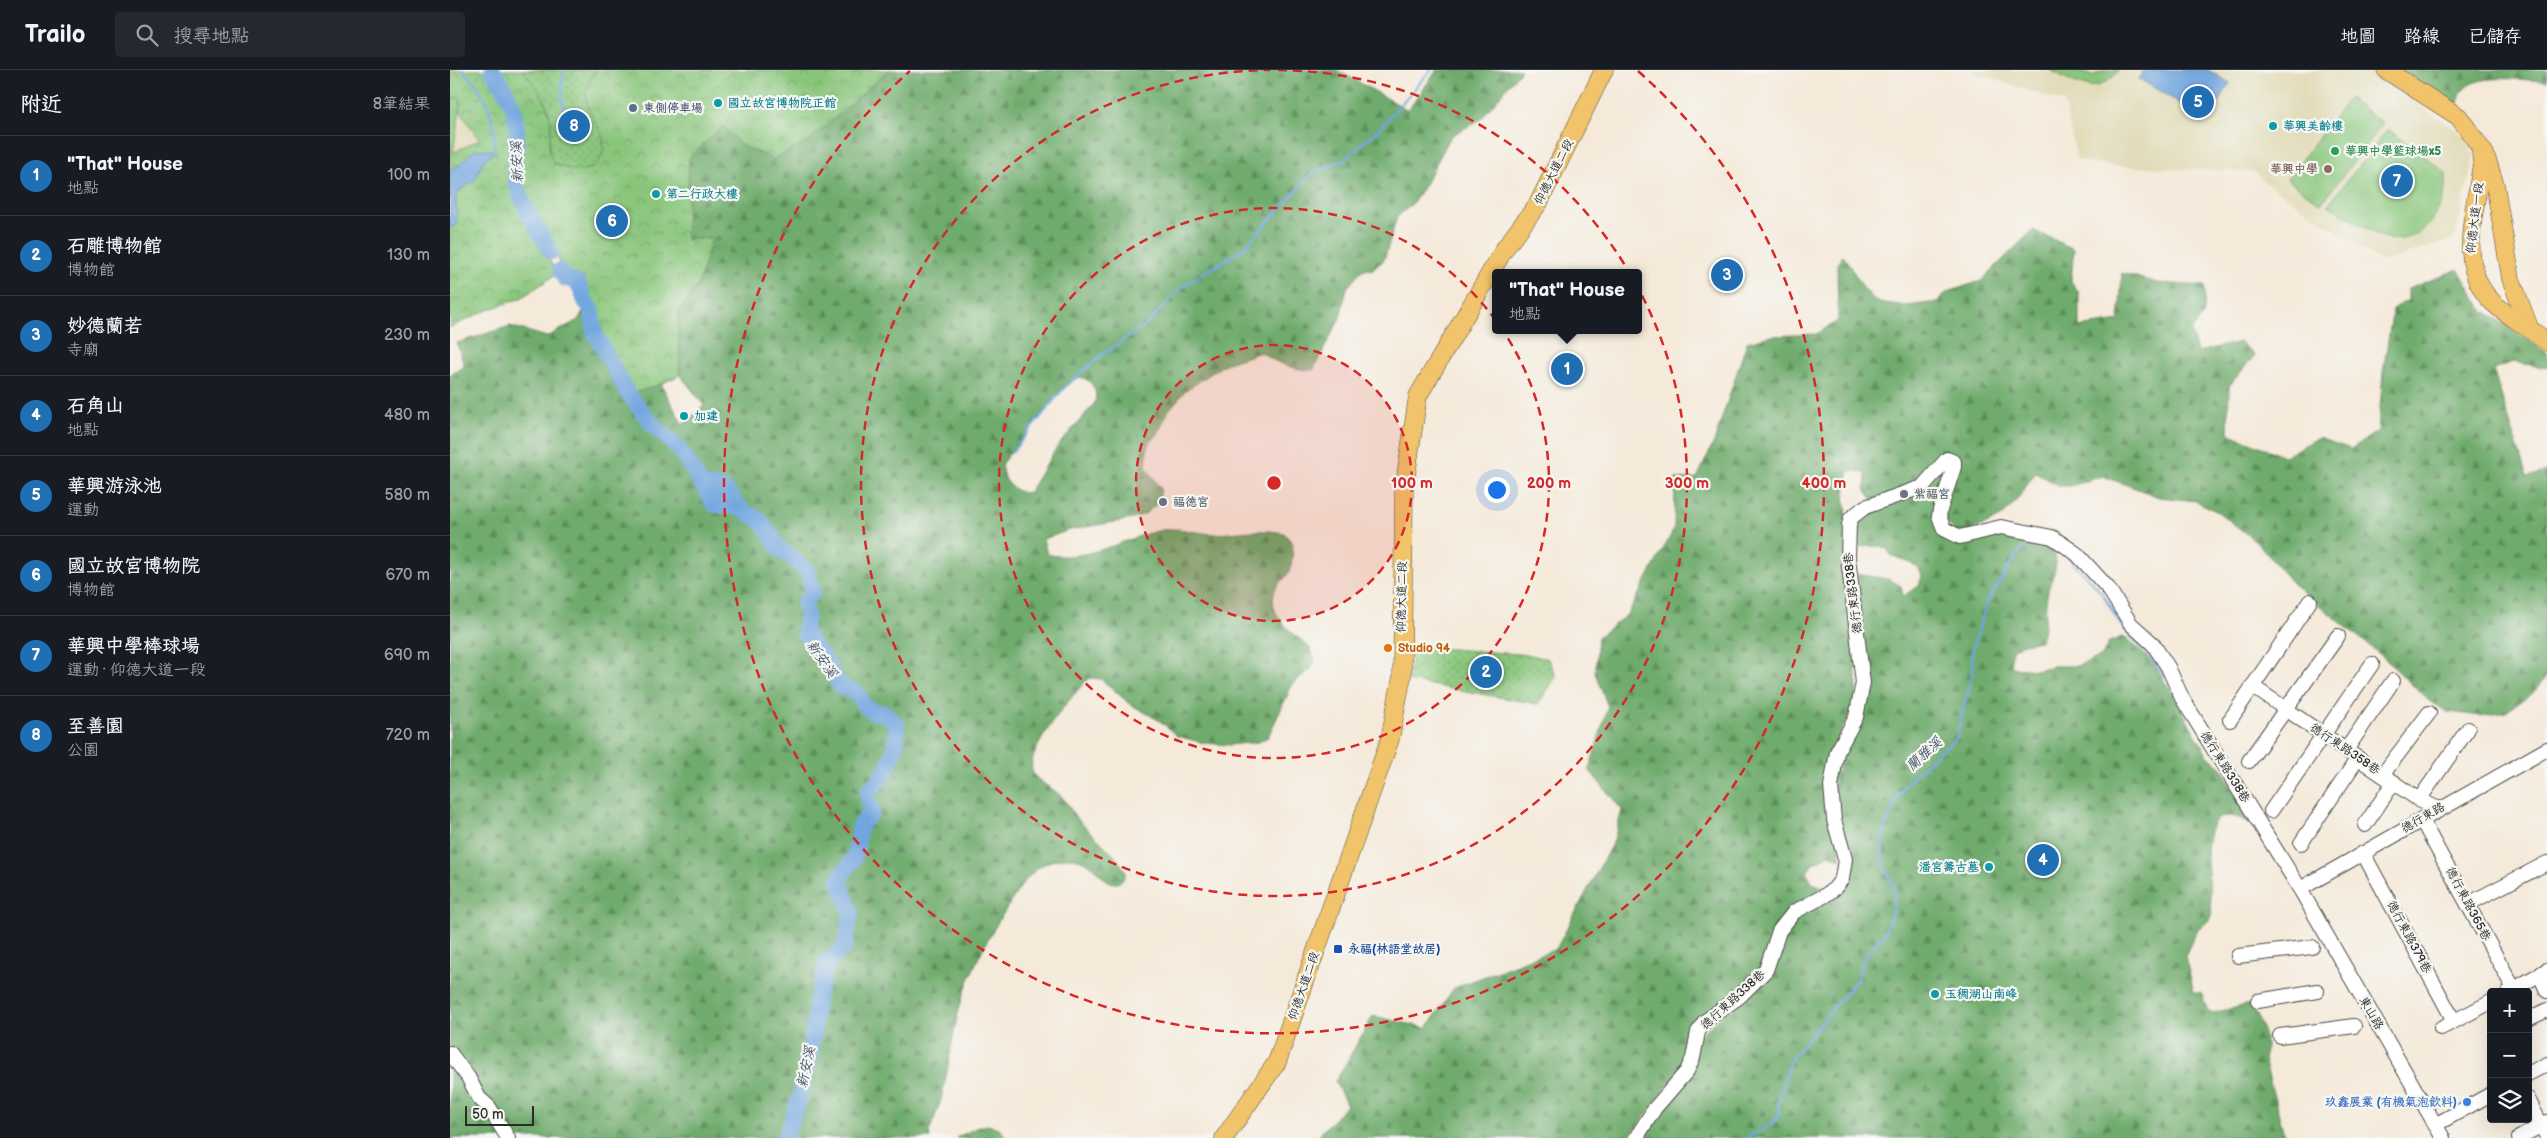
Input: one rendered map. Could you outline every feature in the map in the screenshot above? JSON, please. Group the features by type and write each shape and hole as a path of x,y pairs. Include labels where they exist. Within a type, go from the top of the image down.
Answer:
{"main road":[{"name":"仰德大道二段","path":"1493,269 1505,248 1538,204 1604,70"},
{"name":"仰德大道一段","path":"2386,70 2459,117 2480,144 2489,162 2512,279 2529,327"},
{"name":"仰德大道一段","path":"2480,144 2482,163 2469,256 2474,274 2482,289 2496,306 2529,327 2547,342"},
{"name":"仰德大道二段","path":"1224,1138 1277,1062 1390,739 1402,676 1404,489 1418,396 1492,270"}],"street":[{"name":"德行東路338巷","path":"1636,1138 1655,1108 1688,1071 1693,1058 1698,1032 1704,1022 1740,996 1766,970 1779,931 1794,912 1824,896 1834,889 1842,879 1845,859 1834,820 1831,786 1837,752 1856,717 1863,684 1848,558 1847,537 1851,518 1865,508 1916,490 1928,482 1940,464 1950,459 1954,462 1954,467 1941,503 1939,516 1944,529 1960,537 1990,528 2017,529 2052,537 2077,554 2108,588 2131,624 2153,644 2168,667 2182,698 2300,889"},
{"path":"2230,720 2310,602"},
{"path":"2249,761 2338,636"},
{"path":"2271,811 2372,664"},
{"path":"2346,750 2393,681"},
{"name":"德行東路358巷","path":"2252,686 2419,800 2440,809"},
{"path":"2364,825 2389,778 2429,713"},
{"path":"2419,800 2468,729"},
{"name":"德行東路","path":"2300,889 2547,749"},
{"path":"2301,843 2358,758"},
{"name":"德行東路365巷","path":"2422,819 2511,988"},
{"name":"德行東路379巷","path":"2363,853 2454,1021"},
{"path":"2468,904 2547,863"},
{"name":"東山路","path":"2300,889 2443,1138"},
{"path":"2238,956 2312,947"},
{"path":"2515,988 2543,972 2547,991"},
{"path":"2258,1001 2317,991"},
{"path":"2441,1028 2487,1004"},
{"path":"2532,1017 2547,1010"},
{"path":"2280,1036 2354,1026"},
{"path":"450,1052 468,1077 479,1098 489,1107 508,1138"},
{"path":"2532,1072 2547,1064"},
{"path":"2435,1125 2487,1096"},
{"path":"2519,1138 2545,1128 2532,1106"}],"shaded area":[{"name":"華興中學","path":"1966,70 2374,70 2389,86 2463,134 2474,155 2455,239 2382,262 2268,184 2254,172 2113,166 2077,160 2064,102"},
{"path":"450,95 452,98 461,99 459,109 480,141 450,154"}],"green space":[{"path":"450,70 483,70 506,99 512,121 511,178 517,200 557,274 521,298 480,313 450,328 450,154 479,140 459,109 461,99 452,98 450,95"},
{"path":"491,70 889,70 808,142 773,159 741,145 723,126 689,158 686,240 712,238 698,285 678,312 680,375 661,384 631,394 611,356 590,296 578,276 565,272 528,203 521,181 523,136 517,102"},
{"path":"523,70 596,70 586,91 586,99 604,145 598,163 593,168 568,169 554,163 549,146 551,123 546,104 540,92"},
{"path":"889,70 1337,70 1408,110 1437,70 1521,70 1481,119 1451,136 1424,186 1411,205 1397,217 1384,260 1373,269 1362,270 1347,288 1340,318 1313,370 1286,366 1261,352 1225,364 1185,391 1169,410 1157,435 1148,445 1146,467 1161,489 1159,502 1145,514 1132,519 1070,530 1043,539 1047,554 1061,556 1090,553 1148,533 1169,529 1215,534 1258,531 1284,533 1293,544 1292,560 1287,575 1275,590 1274,609 1289,630 1310,648 1315,662 1311,669 1293,683 1268,737 1259,742 1230,745 1204,743 1177,736 1160,721 1130,704 1101,679 1089,678 1062,709 1042,738 1035,752 1032,764 1033,773 1062,797 1075,816 1109,850 1126,872 1124,878 1118,883 1111,882 1081,860 1071,858 1059,859 1050,861 1036,870 1019,889 987,941 963,995 943,1092 929,1132 930,1138 450,1138 450,375 464,366 457,343 510,326 547,337 578,320 591,296 631,394 661,384 683,425 704,405 680,375 678,312 698,285 711,238 686,240 689,158 723,125 741,145 808,142","holes":["1080,377 1085,379 1094,388 1096,396 1094,404 1057,447 1029,492 1018,491 1006,479 1002,463 1067,383"]},
{"path":"2050,70 2074,70 2092,76 2106,70 2119,70 2102,84 2086,86"},
{"path":"2398,70 2547,70 2547,81 2491,79 2471,84 2464,89 2457,106 2471,116 2497,156"},
{"path":"450,97 462,99 453,152 450,151"},
{"name":"華興中學籃球場x5","path":"2349,98 2383,123 2321,204 2287,179"},
{"path":"2388,129 2446,173 2443,198 2432,220 2424,229 2402,239 2384,237 2328,205"},
{"path":"2033,230 2074,249 2071,281 2079,293 2079,327 2119,321 2122,273 2157,283 2205,286 2204,314 2191,331 2197,352 2240,342 2255,355 2229,386 2228,433 2284,456 2318,438 2351,449 2378,431 2383,372 2393,309 2408,300 2408,289 2458,269 2483,310 2547,353 2547,368 2514,362 2493,369 2527,477 2547,472 2547,676 2532,694 2506,712 2481,716 2448,712 2429,701 2382,656 2292,583 2256,541 2218,512 2196,501 2159,497 2103,476 2071,486 2058,486 2036,472 2019,497 2005,513 1987,524 1957,533 1944,520 1956,462 1918,484 1873,500 1865,489 1866,472 1849,471 1844,499 1847,509 1844,526 1857,689 1853,708 1835,743 1840,859 1829,854 1813,864 1807,872 1812,883 1825,887 1826,890 1794,907 1768,960 1689,1042 1684,1063 1629,1138 1316,1138 1347,1105 1335,1082 1373,1016 1427,1028 1454,988 1556,949 1614,840 1622,810 1589,770 1608,707 1595,673 1598,637 1628,614 1674,529 1675,479 1697,478 1714,442 1747,342 1771,336 1816,334 1838,321 1837,264 1843,255 1864,289 1877,302 1907,306 1937,302 1947,292 1981,281"},
{"path":"1948,461 1942,531 2008,532 2026,535 2041,541 2052,549 2056,562 2047,597 2042,636 2040,641 2023,644 2015,648 2012,652 2011,665 2015,668 2036,670 2052,666 2077,666 2102,656 2109,642 2122,637 2128,639 2152,662 2173,694 2207,755 2221,767 2252,824 2232,816 2218,819 2211,829 2208,845 2208,865 2212,917 2196,932 2185,956 2194,992 2201,993 2207,1009 2212,1013 2250,1004 2265,1038 2266,1052 2264,1059 2285,1138 1640,1138 1702,1033 1741,1000 1781,935 1797,915 1846,885 1852,871 1851,858 1834,800 1842,747 1858,726 1865,709 1869,687 1857,574 1888,579 1901,586 1903,596 1919,586 1922,575 1917,566 1891,555 1887,549 1880,546 1853,547 1855,523 1865,513 1907,498"},
{"path":"1412,646 1531,655 1548,659 1556,677 1538,704 1408,681"},
{"path":"988,1125 999,1128 1007,1138 956,1138 978,1127"}],"water":[{"path":"2144,70 2208,70 2230,83 2208,120 2139,79"},
{"path":"476,149 496,151 483,161 475,180 459,191 456,197 457,224 450,229 450,170 458,166"}],"waterway":[{"path":"462,70 478,87 488,106 494,128 494,151"},
{"name":"新安溪","path":"492,70 502,84 515,116 517,133 514,171 516,183 531,219 551,252"},
{"path":"564,70 562,87 564,110 574,132"},
{"path":"1011,453 1064,388 1099,357 1146,325 1182,287 1244,248 1313,173 1343,160 1379,129 1431,70"},
{"name":"新安溪","path":"560,270 565,279 572,280 579,285 585,301 592,310 594,332 627,392 652,424 679,449 715,505 738,507 761,521 779,548 807,570 813,592 804,603 807,617 804,633 824,658 840,686 858,694 864,705 873,712 885,713 897,725 894,753 886,770 868,792 868,801 872,812 860,825 855,856 839,880 851,912 845,947 827,963 817,998 811,1052 801,1093 785,1138"},
{"name":"新安溪","path":"704,486 725,490 738,507"},
{"name":"蘭雅溪","path":"1746,1138 1771,1125 1779,1115 1778,1104 1790,1060 1858,978 1862,962 1871,948 1883,937 1894,908 1894,886 1884,867 1881,847 1886,825 1895,802 1906,784 1940,751 1956,739 1973,670 1972,651 1987,602 2018,553 2035,540"},
{"name":"蘭雅溪","path":"2064,553 2102,593 2123,628 2148,654 2165,677"}],"place":[{"name":"華興游泳池","path":"2198,102"},
{"name":"國立故宮博物院正館","path":"718,103"},
{"name":"東側停車場","path":"633,108"},
{"name":"至善園","path":"574,126"},
{"name":"華興美齡樓","path":"2273,126"},
{"name":"華興中學籃球場x5","path":"2335,151"},
{"name":"華興中學","path":"2328,169"},
{"name":"華興中學棒球場","path":"2397,181"},
{"name":"第二行政大樓","path":"656,194"},
{"name":"國立故宮博物院","path":"612,221"},
{"name":"妙德蘭若","path":"1727,275"},
{"name":"\"That\" House","path":"1567,369"},
{"name":"加建","path":"684,416"},
{"name":"紫福宮","path":"1904,494"},
{"name":"福德宮","path":"1163,502"},
{"name":"Studio 94","path":"1388,648"},
{"name":"石雕博物館","path":"1486,672"},
{"name":"石角山","path":"2043,860"},
{"name":"潘宮籌古墓","path":"1989,867"},
{"name":"永福(林語堂故居)","path":"1338,949"},
{"name":"玉稠湖山南峰","path":"1935,994"},
{"name":"玖鑫展業 (有機氣泡飲料)","path":"2467,1102"}]}
